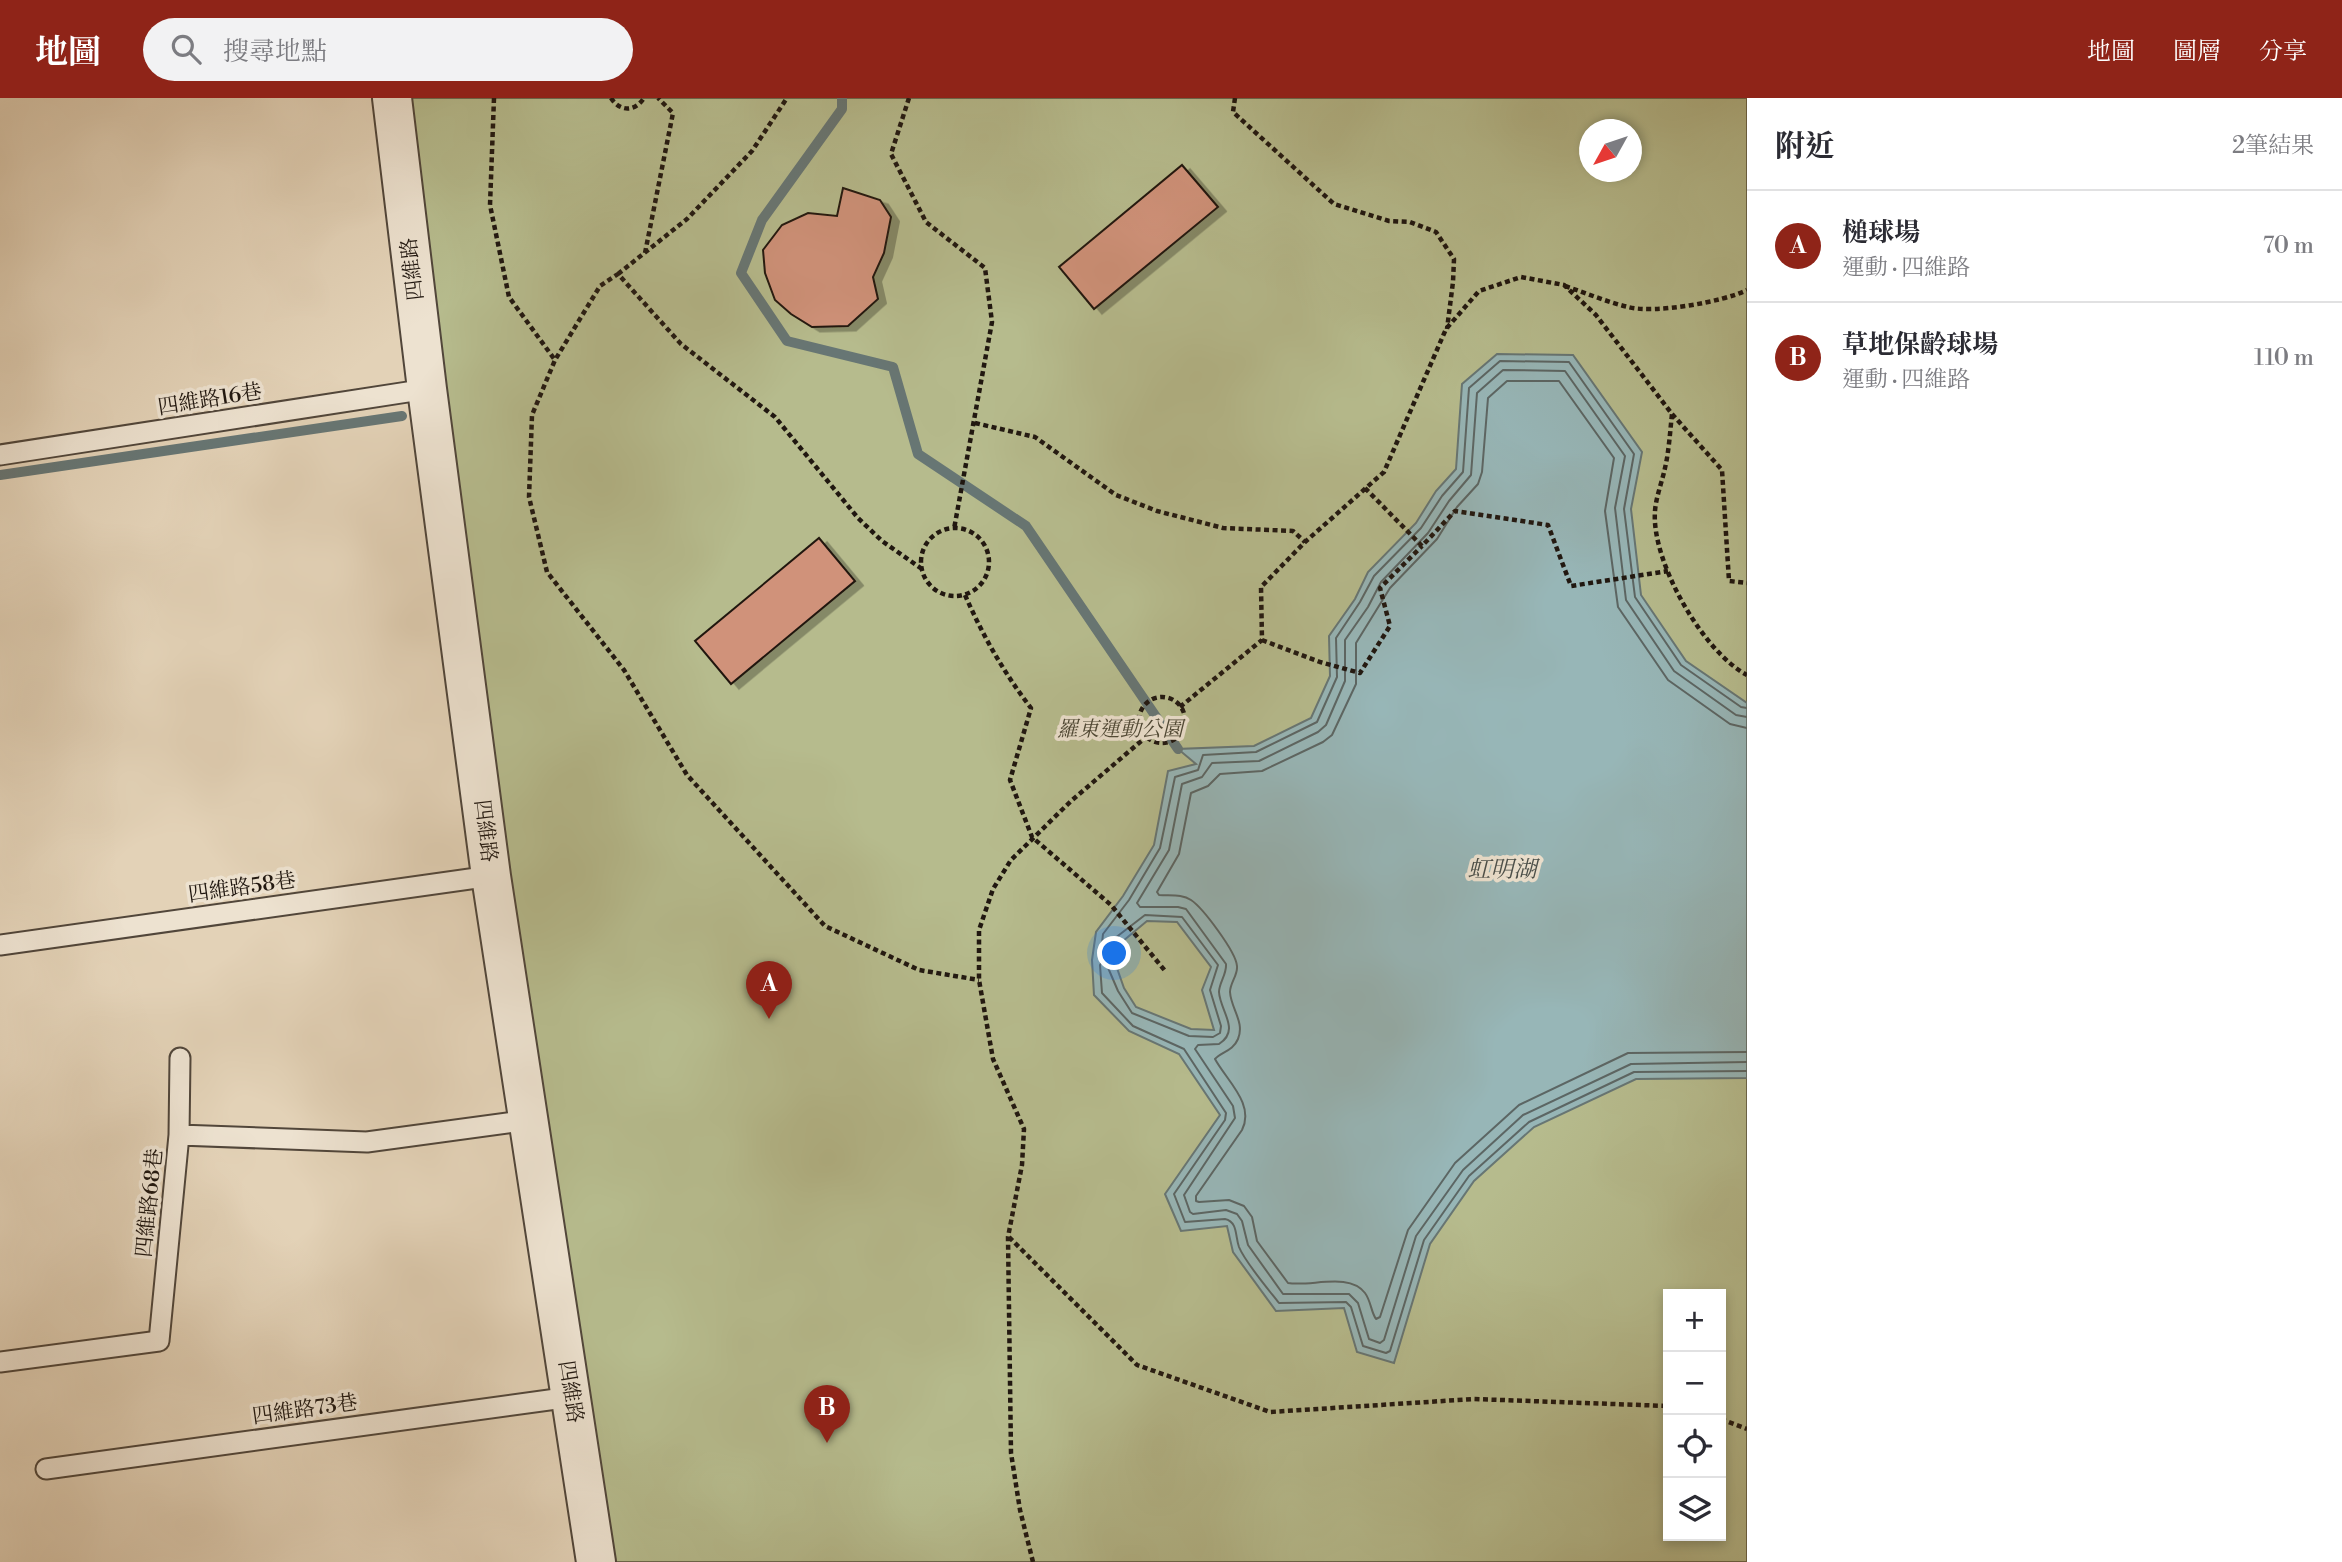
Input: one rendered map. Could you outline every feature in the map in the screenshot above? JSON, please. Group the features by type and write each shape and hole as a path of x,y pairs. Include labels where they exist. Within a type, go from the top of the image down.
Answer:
{"street":[{"name":"四維路","path":"392,98 491,876 596,1562"}],"lane":[{"name":"四維路16巷","path":"0,455 427,389"},
{"name":"四維路58巷","path":"0,945 491,876"},
{"path":"179,1135 180,1058"},
{"name":"四維路68巷","path":"0,1362 159,1340 179,1135 367,1142 529,1120"},
{"name":"四維路73巷","path":"46,1469 571,1397"}],"path":[{"path":"494,98 489,205 509,297 555,360"},
{"path":"611,98 615,104 625,109 636,107 644,98"},
{"path":"645,253 673,113 658,98"},
{"path":"787,98 752,151 687,219 600,286 555,360 532,415 529,497 547,572 624,670 687,775 825,926 919,970 979,980"},
{"path":"909,98 891,154 926,222 985,268 992,322 954,529"},
{"path":"1235,98 1233,112 1334,204 1390,221 1410,222 1436,232 1454,259 1454,282 1446,329 1384,472 1305,542 1261,587 1262,640"},
{"path":"618,274 681,344 775,417 858,518 882,541 922,569"},
{"path":"1446,329 1479,291 1521,277 1563,285 1630,308 1690,306 1736,296 1747,290"},
{"path":"1563,285 1596,315 1672,414 1722,470 1729,581 1747,583"},
{"path":"1672,414 1666,465 1655,511 1662,560 1690,617 1732,667 1747,675"},
{"path":"975,423 1035,437 1116,495 1157,511 1223,528 1293,531 1305,542"},
{"path":"1365,488 1422,546"},
{"path":"1262,640 1320,662 1360,673 1390,626 1380,588 1455,511 1548,525 1571,586 1668,571"},
{"path":"954,529 973,534 981,541 989,562 983,583 965,595 953,597 933,588 922,569 921,558 931,538 940,531 954,529"},
{"path":"965,595 979,629 1007,677 1031,708 1010,780 1032,837 1111,905 1166,972"},
{"path":"1180,707 1262,640"},
{"path":"1160,697 1175,701 1185,721 1180,735 1167,743 1152,741 1146,737 1139,723 1139,716 1147,703 1160,697"},
{"path":"1033,1562 1020,1510 1011,1452 1008,1237 1022,1165 1024,1129 993,1059 979,980 979,930 993,889 1011,860 1032,837 1146,737"},
{"path":"1008,1237 1137,1365 1270,1412 1474,1399 1663,1406"},
{"path":"1726,1421 1747,1429"}],"green space":[{"name":"羅東運動公園","path":"406,98 1747,98 1747,1562 615,1562 482,706"}],"water":[{"name":"虹明湖","path":"1497,354 1573,355 1642,452 1631,509 1641,595 1686,661 1747,703 1747,1078 1636,1079 1534,1127 1474,1181 1430,1244 1394,1363 1357,1352 1344,1308 1276,1311 1233,1252 1227,1226 1181,1231 1165,1194 1220,1115 1179,1054 1129,1031 1094,995 1092,960 1096,932 1123,896 1154,845 1168,771 1196,764 1178,749 1254,746 1311,718 1330,676 1329,636 1355,599 1368,572 1416,523 1436,491 1456,469 1462,384","holes":["1147,921 1177,922 1211,967 1202,990 1214,1030 1191,1029 1136,1007 1124,988 1111,951"]}],"building":[{"path":"1182,165 1218,207 1094,309 1059,267"},
{"path":"843,188 880,200 891,217 884,253 873,277 878,299 848,326 812,327 775,300 765,273 763,250 782,225 808,213 837,216"},
{"path":"819,538 855,581 731,684 695,641"}],"waterway":[{"path":"842,98 842,109 762,220 741,273 787,341 893,367 918,454 1026,526 1178,749"},
{"path":"0,475 402,416"}],"place":[{"name":"槌球場","path":"769,1019"},
{"name":"草地保齡球場","path":"827,1443"}]}
